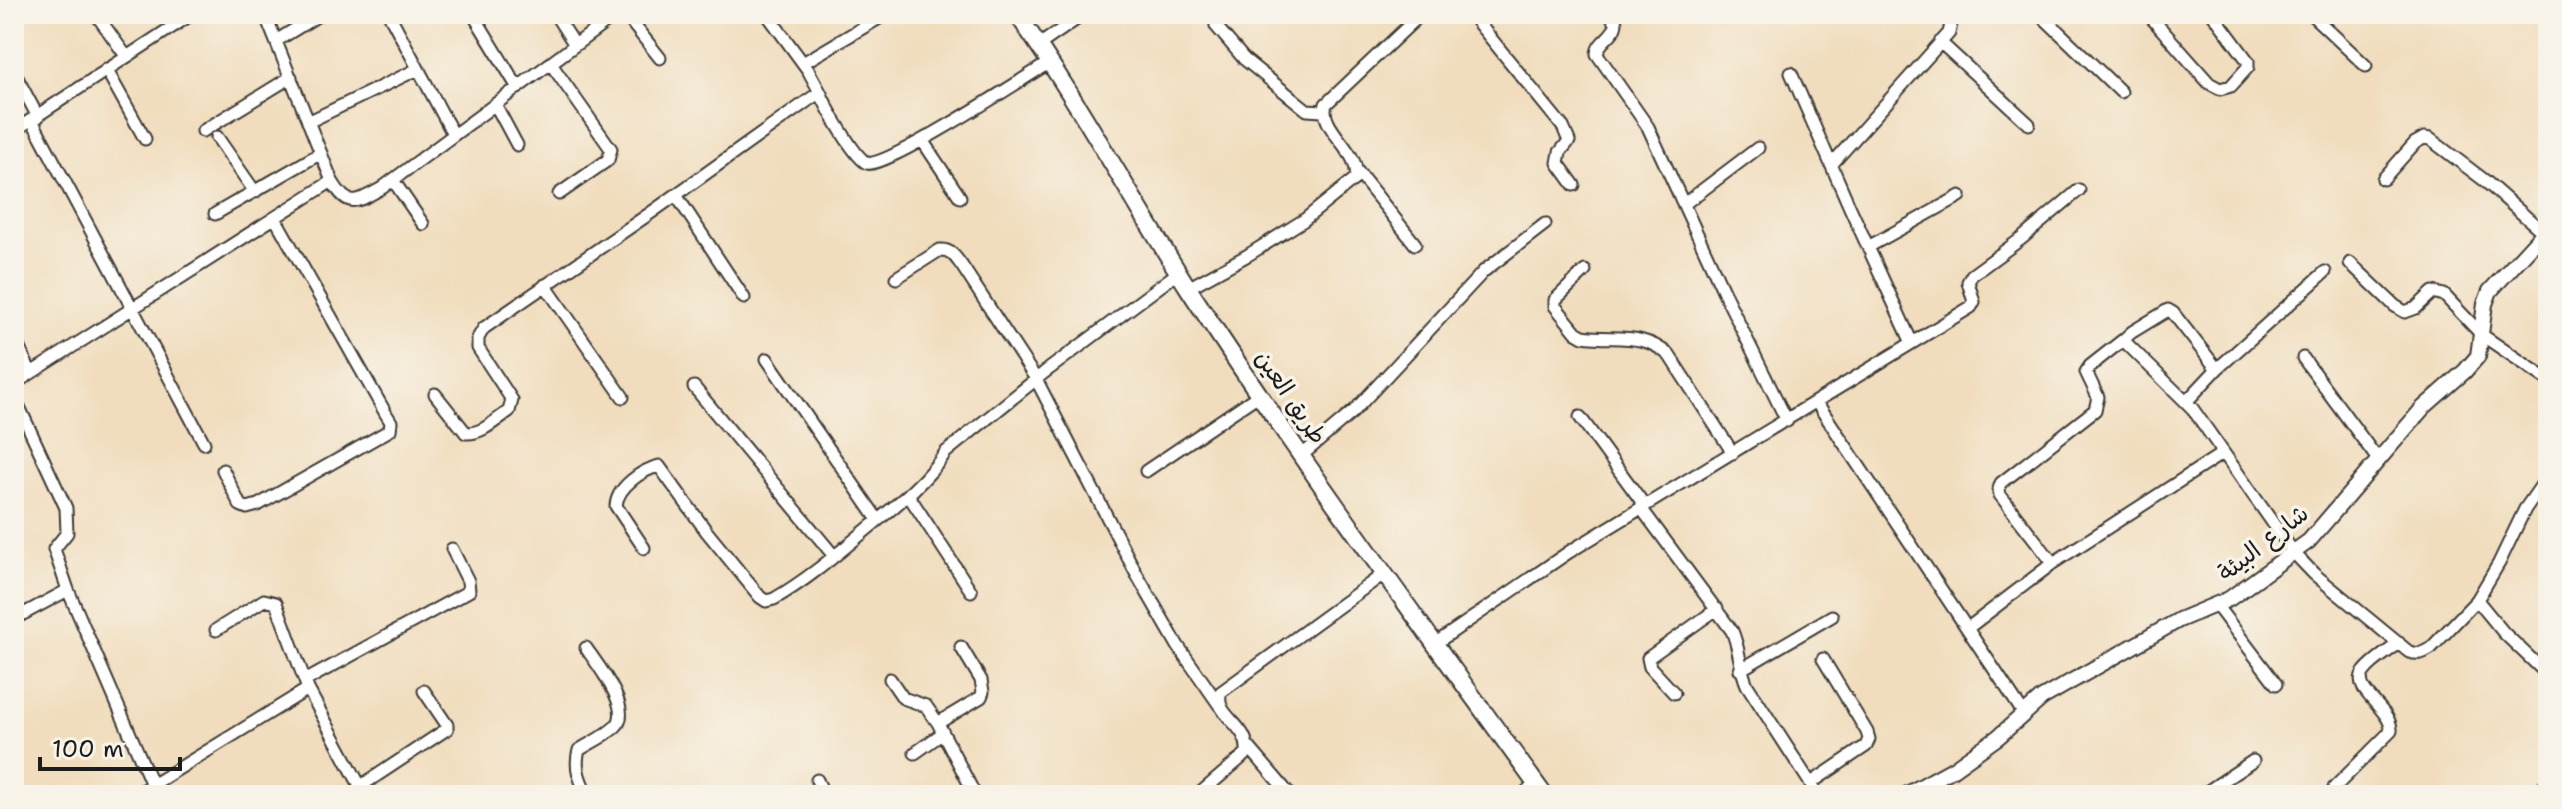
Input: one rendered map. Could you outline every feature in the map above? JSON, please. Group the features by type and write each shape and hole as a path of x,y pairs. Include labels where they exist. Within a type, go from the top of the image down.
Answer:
{"main road":[{"name":"طريق العين","path":"1017,14 1050,62 1188,288 1301,456 1540,789"}],"street":[{"path":"96,14 126,56"},
{"path":"14,131 192,14"},
{"path":"265,14 332,181 348,201 357,201 393,180 617,14"},
{"path":"276,41 320,14"},
{"path":"389,14 453,134"},
{"path":"473,14 518,88"},
{"path":"555,14 575,45"},
{"path":"625,14 660,58"},
{"path":"767,14 803,63 851,145 869,165 922,140 1050,62"},
{"path":"803,63 886,14"},
{"path":"1039,45 1084,14"},
{"path":"1224,14 1216,26 1244,59 1307,110 1323,111"},
{"path":"1471,14 1563,127 1569,141 1560,152 1558,163 1574,185"},
{"path":"1610,14 1616,29 1600,45 1597,54 1648,127 1787,421"},
{"path":"1831,165 1951,29 1945,14"},
{"path":"2040,14 2121,92"},
{"path":"2148,14 2209,83 2220,89 2231,86 2248,67 2248,61 2213,14"},
{"path":"2311,14 2366,66"},
{"path":"1188,288 1304,220 1356,178 1356,163 1323,111 1334,94 1414,16"},
{"path":"1940,42 2029,124"},
{"path":"551,64 611,149 608,160 559,194"},
{"path":"106,69 145,139"},
{"path":"308,122 418,69"},
{"path":"14,72 204,443"},
{"path":"1791,73 1912,343"},
{"path":"203,131 291,77"},
{"path":"435,394 466,433 481,431 509,411 512,400 478,348 478,338 484,328 820,92"},
{"path":"495,104 517,145"},
{"path":"217,137 255,192"},
{"path":"2383,179 2415,143 2424,138 2430,139 2546,230"},
{"path":"922,140 960,197"},
{"path":"1684,204 1758,148"},
{"path":"215,214 321,153"},
{"path":"1357,171 1415,244"},
{"path":"393,180 423,224"},
{"path":"14,384 332,181"},
{"path":"1436,643 1569,552 1971,307 1974,302 1968,282 1972,275 2079,190"},
{"path":"676,195 744,298"},
{"path":"1868,247 1960,196"},
{"path":"223,470 240,505 247,508 258,505 389,432 391,426 275,218"},
{"path":"1301,456 1354,411 1484,271 1545,224"},
{"name":"شارع البيئة","path":"1906,795 1953,769 1998,737 2042,698 2179,620 2216,605 2260,579 2294,553 2317,532 2423,408 2478,356 2485,304 2490,291 2546,230"},
{"path":"896,278 940,250 946,249 951,253 1036,379 1137,575 1178,646 1246,737 1248,746 1290,795"},
{"path":"2350,263 2405,312 2410,312 2433,292 2438,292 2482,335 2548,380"},
{"path":"1585,271 1555,300 1555,306 1568,323 1583,336 1646,341 1661,348 1669,355 1733,453"},
{"path":"644,548 616,506 617,498 620,491 659,466 707,532 764,600 779,597 909,496 937,467 946,452 1036,379 1179,272"},
{"path":"2186,402 2217,369 2325,272"},
{"path":"545,285 623,397"},
{"path":"2053,563 2000,495 1999,489 2001,483 2095,410 2098,397 2086,372 2090,366 2132,332 2168,310 2217,369"},
{"path":"14,338 31,373"},
{"path":"2123,340 2186,402 2294,553 2314,574 2409,652 2423,653 2431,648 2477,600 2525,509 2546,485"},
{"path":"2303,358 2379,461"},
{"path":"767,359 878,520"},
{"path":"694,387 834,556"},
{"path":"1146,471 1260,394"},
{"path":"14,396 66,508 67,533 54,549 68,590 152,785"},
{"path":"1817,403 2024,714"},
{"path":"1580,417 1732,631 1739,647 1740,670 1747,685 1818,795"},
{"path":"1968,628 2053,563 2223,453"},
{"path":"909,496 971,591"},
{"path":"134,795 306,685 469,591 468,581 452,549"},
{"path":"1220,706 1221,692 1385,573"},
{"path":"14,600 18,617 68,590"},
{"path":"216,630 264,600 270,600 278,608 306,685 363,790 447,729 424,691"},
{"path":"2477,600 2504,633 2548,675"},
{"path":"2216,605 2276,684"},
{"path":"1674,693 1650,667 1648,658 1717,609"},
{"path":"1740,670 1832,616"},
{"path":"2334,788 2391,731 2391,721 2361,686 2360,678 2364,671 2399,643"},
{"path":"915,753 940,728 982,695 984,688 981,680 961,647"},
{"path":"586,648 619,700 622,713 618,725 579,750 575,761 587,795"},
{"path":"1811,783 1866,746 1869,739 1823,659"},
{"path":"890,679 903,698 926,706 975,795"},
{"path":"1198,795 1245,756 1248,746"},
{"path":"2202,795 2253,761"},
{"path":"817,780 824,795"},
{"path":"2536,795 2548,781"},
{"path":"1522,795 1540,789"}]}
